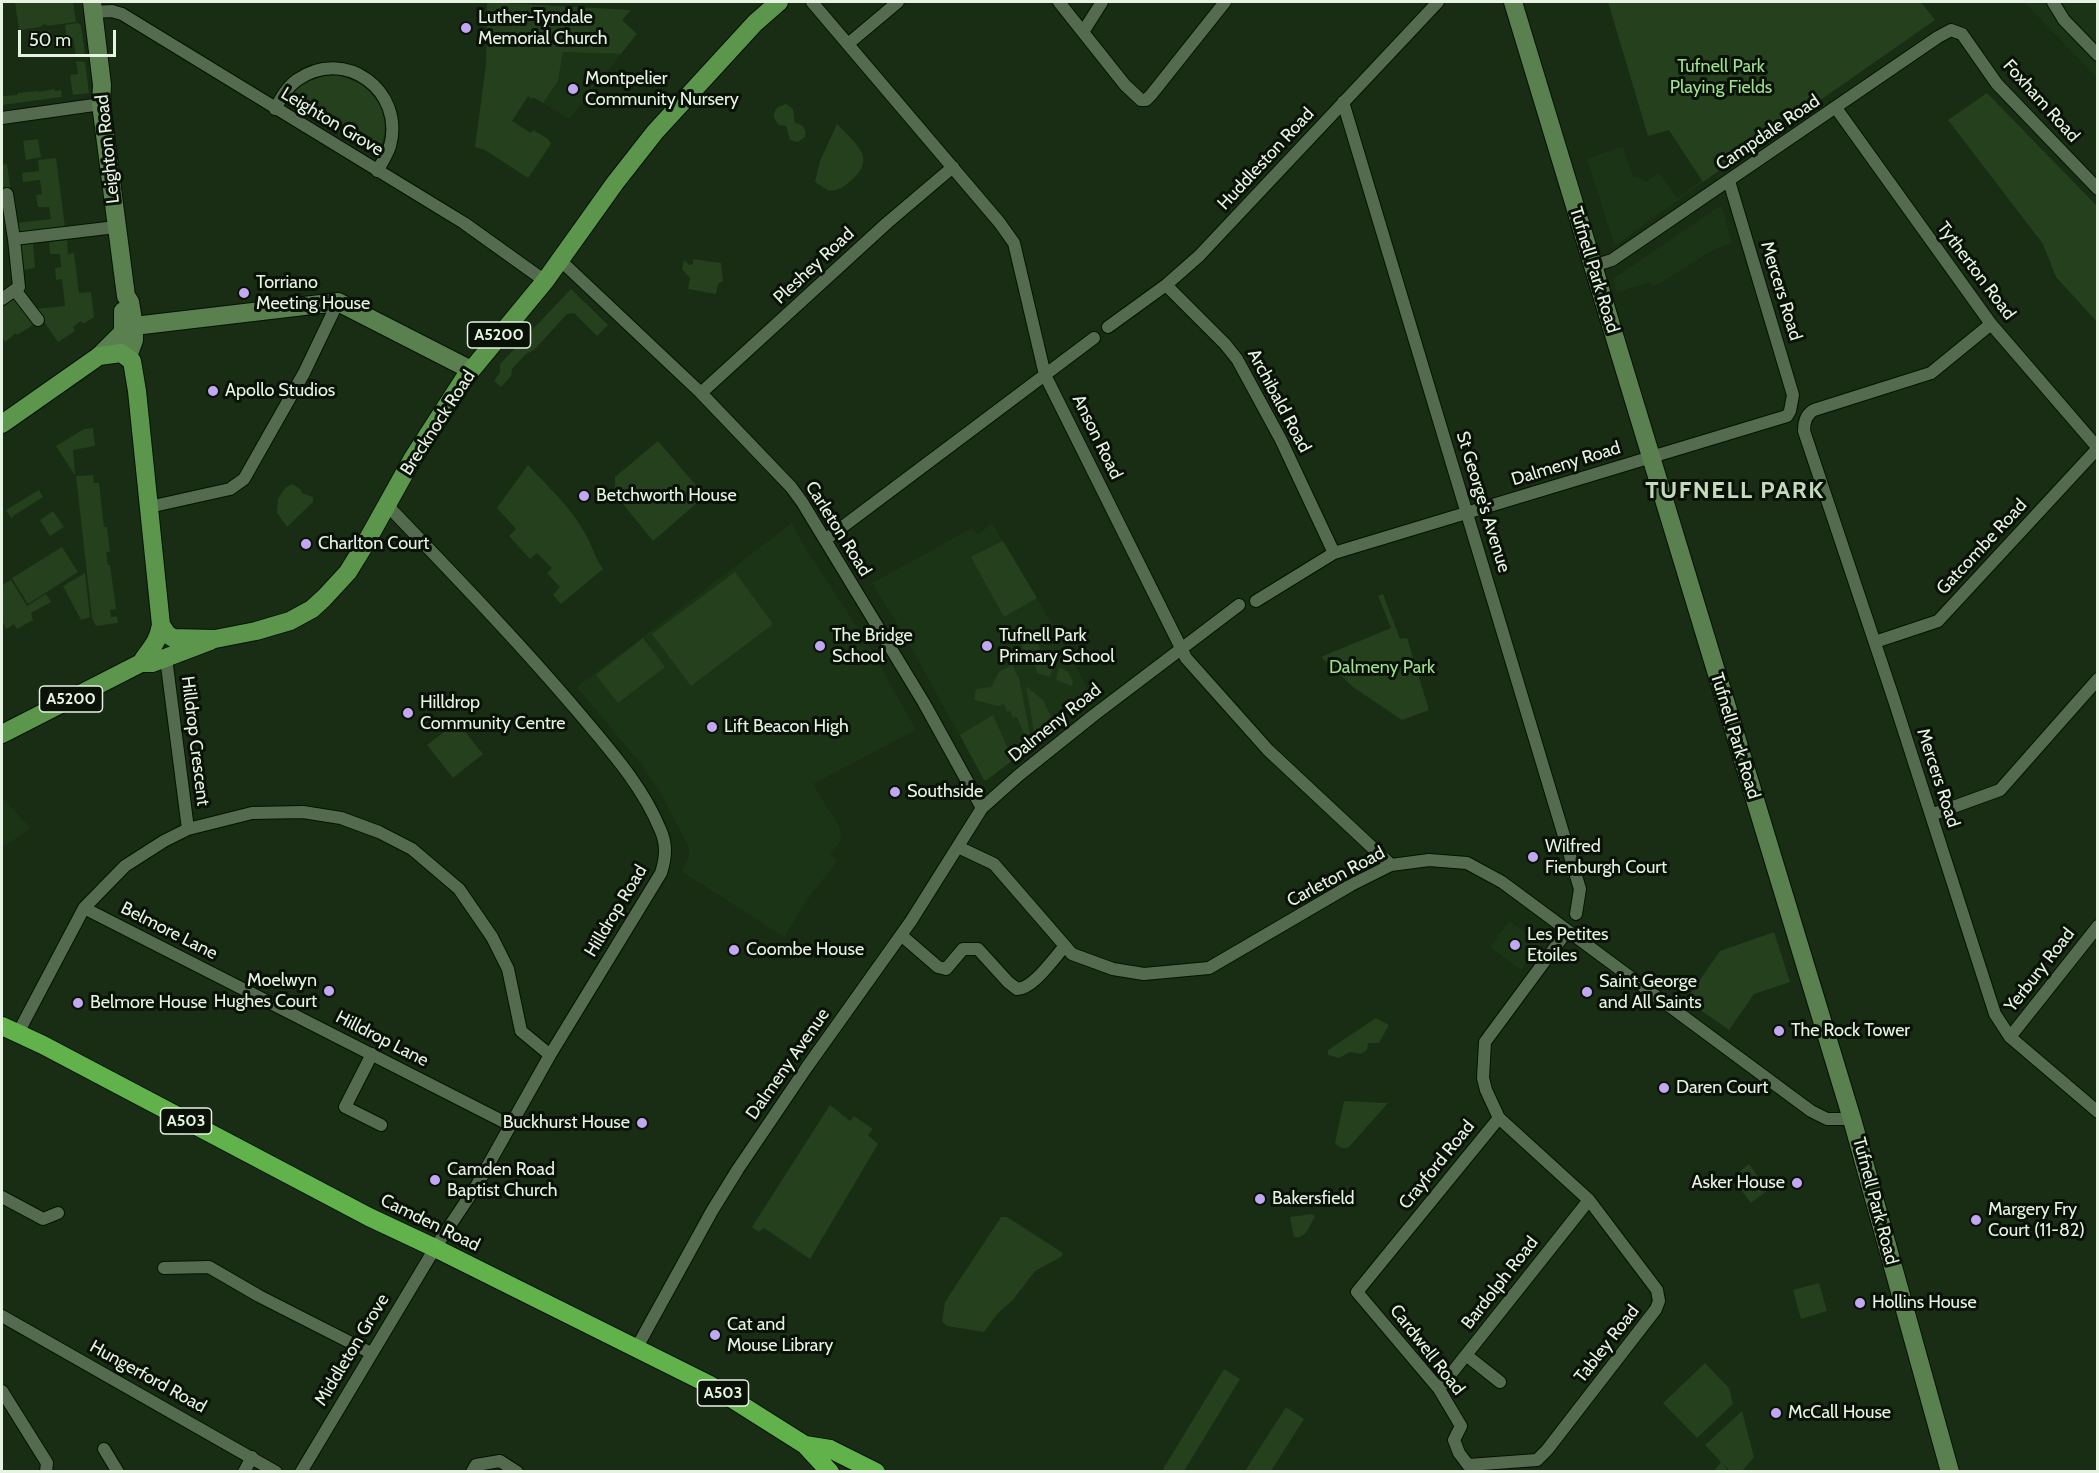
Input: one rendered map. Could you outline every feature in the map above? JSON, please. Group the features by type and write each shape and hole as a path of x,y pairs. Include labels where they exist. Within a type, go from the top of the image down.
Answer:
{"highway":[{"name":"Camden Road","path":"10,1030 323,1194 710,1385 805,1445 830,1472"},
{"name":"A503","path":"805,1445 830,1449 876,1472"}],"main road":[{"name":"Brecknock Road","path":"161,625 173,638 215,639 278,626 312,609 348,572 440,414 471,370 545,281 615,183 671,113 755,23 779,2"},
{"path":"2,424 99,356 121,353 128,356"},
{"name":"Leighton Road","path":"128,356 134,366 161,625"},
{"name":"A5200","path":"141,663 149,650 155,646 161,625"},
{"name":"Brecknock Road","path":"2,734 141,663 152,663 215,639"}],"street":[{"name":"Anson Road","path":"813,2 953,167 1014,243 1045,375 1186,658 1268,750 1390,865"},
{"path":"848,44 898,2"},
{"path":"1059,2 1135,96 1141,100 1146,100 1225,2"},
{"path":"1083,32 1102,2"},
{"name":"Huddleston Road","path":"1108,327 1166,285 1199,256 1438,2"},
{"name":"Tufnell Park Road","path":"1513,2 1852,1119 1950,1472"},
{"path":"2053,2 2060,15 2097,55"},
{"name":"Leighton Road","path":"92,7 116,227 126,296 130,302 134,326 134,340 128,356"},
{"name":"Leighton Grove","path":"92,7 122,14 274,109 464,223 545,281"},
{"name":"Campdale Road","path":"1593,266 1612,260 1938,37 1951,30 1962,34"},
{"name":"Foxham Road","path":"1962,34 1997,84 2097,189"},
{"path":"274,109 292,84 299,78 317,70 344,69 366,79 383,96 391,121 390,148 378,171"},
{"name":"St George's Avenue","path":"1343,102 1580,889 1576,914"},
{"path":"2,118 101,104"},
{"name":"Tytherton Road","path":"1836,108 1991,324 2097,447"},
{"name":"Pleshey Road","path":"701,393 887,223 953,167"},
{"name":"Mercers Road","path":"1729,181 1793,395 1790,411"},
{"path":"2,299 19,287 7,194"},
{"path":"14,239 116,227"},
{"name":"Carleton Road","path":"560,260 701,393 791,486 924,703 982,808"},
{"name":"Archibald Road","path":"1166,285 1238,359 1281,440 1334,553"},
{"path":"15,290 38,320"},
{"name":"Leighton Road","path":"99,356 123,332 121,303 126,296"},
{"path":"149,507 230,489 244,479 304,373 338,302"},
{"path":"134,326 338,302 471,370"},
{"name":"Mercers Road","path":"1991,324 1931,373 1809,412 1804,431 1995,1014 2010,1037 2097,1112"},
{"path":"825,540 1094,338"},
{"name":"Dalmeny Road","path":"1256,601 1334,553 1780,419 1787,416 1790,411"},
{"name":"Gatcombe Road","path":"1875,642 1938,621 2097,447"},
{"name":"Hilldrop Road","path":"387,505 545,675 613,754 647,802 665,843 666,858 661,873 550,1055 477,1185 435,1248"},
{"name":"Dalmeny Road","path":"982,808 1018,775 1239,605"},
{"name":"Hilldrop Crescent","path":"166,658 188,829"},
{"path":"1931,814 2000,790 2097,679"},
{"name":"Dalmeny Avenue","path":"636,1349 712,1211 738,1169 901,934 982,808"},
{"name":"Hilldrop Crescent","path":"10,1030 84,908 125,866 164,841 188,829 252,813 303,812 354,822 412,849 459,889 492,937 508,969 521,1031 550,1055"},
{"name":"Carleton Road","path":"958,847 994,864 1072,954 1113,969 1144,974 1209,968 1351,885 1390,865 1429,860 1467,863 1502,882 1811,1111 1827,1119 1852,1119"},
{"name":"Belmore Lane","path":"84,908 238,986"},
{"name":"Yerbury Road","path":"2010,1037 2097,926"},
{"name":"Crayford Road","path":"1357,1292 1499,1118 1483,1078 1485,1042 1567,931"},
{"path":"901,934 938,967 946,969 963,949 978,949 1017,989 1025,988 1036,979 1065,946"},
{"name":"Hilldrop Lane","path":"238,986 510,1125"},
{"path":"372,1054 345,1107 381,1125"},
{"name":"Tabley Road","path":"1466,1468 1537,1460 1656,1309 1659,1301 1657,1290 1588,1200 1499,1118"},
{"path":"2,1197 43,1220 58,1213"},
{"name":"Bardolph Road","path":"1439,1389 1588,1200"},
{"name":"Middleton Grove","path":"301,1472 435,1248"},
{"path":"164,1268 209,1267 259,1296 371,1353"},
{"name":"Cardwell Road","path":"1357,1292 1439,1389 1461,1426 1454,1440 1466,1468"},
{"name":"Hungerford Road","path":"2,1316 276,1472"},
{"path":"1466,1355 1500,1382"},
{"path":"2,1391 47,1463 46,1472"},
{"path":"104,1449 118,1472"},
{"path":"244,1472 252,1457"},
{"path":"472,1472 476,1466 500,1461 518,1472"}],"shaded area":[{"path":"2024,2 2097,2 2097,78"},
{"name":"Montpelier Community Nursery","path":"563,52 621,54 569,119 543,103 558,81"},
{"path":"1623,146 1633,177 1646,182 1659,173 1677,198 1702,180 1703,182 1615,246 1587,159"},
{"path":"1717,208 1722,208 1732,243 1715,249 1652,287 1650,282 1617,292 1613,279"},
{"name":"Lift Beacon High","path":"792,523 804,546 867,642 916,730 813,784 839,826 841,836 839,844 830,853 837,861 807,900 784,937 681,871 689,857 689,848 661,794 642,765 577,687"},
{"name":"Tufnell Park Primary School","path":"992,523 1093,698 987,780 984,780 900,628 872,583 972,528 978,535"},
{"path":"2,798 31,828 2,848"},
{"name":"Les Petites Etoiles","path":"1509,921 1540,944 1521,970 1490,947"}],"green space":[{"path":"15,2 73,2 76,22 47,26 45,24 19,30"},
{"path":"487,2 631,10 622,20 637,34 621,54 563,52 558,81 543,103 528,96 512,121 531,133 533,130 548,139 551,144 528,178 485,150 475,147 486,65"},
{"name":"Tufnell Park Playing Fields","path":"1608,2 1921,2 1935,20 1703,182 1669,130 1648,136"},
{"path":"78,23 81,26 85,54 76,57 73,38 67,38 65,25"},
{"path":"76,61 85,62 89,93 73,95 70,75 78,74"},
{"path":"334,75 361,85 379,104 385,128 383,142 377,156 286,101 307,82"},
{"path":"54,89 55,91 61,90 62,97 2,105 2,96"},
{"path":"1987,93 2097,206 2097,322 2056,277 2043,244 1948,120"},
{"path":"786,104 793,109 795,123 805,129 805,137 798,142 790,140 786,126 779,125 774,118 776,109"},
{"path":"837,124 860,150 863,163 861,170 848,183 840,189 829,191 815,182 820,161"},
{"path":"38,139 41,157 26,160 23,141"},
{"path":"56,158 65,227 17,233 16,223 51,219 49,207 38,207 36,195 42,194 40,180 23,182 22,173 39,171 38,160"},
{"path":"7,164 11,192 3,193 2,165"},
{"path":"67,240 68,254 74,253 79,293 91,292 94,317 83,324 81,321 73,327 75,331 58,342 35,309 65,306 62,279 56,280 55,268 61,267 60,254 50,254 49,242"},
{"path":"33,243 35,268 22,270 20,245"},
{"path":"693,259 721,263 723,281 718,284 716,294 688,289 690,278 682,269 684,260 689,265 693,264"},
{"path":"571,289 608,325 597,336 574,313 567,314 534,350 526,354 512,369 511,376 501,387 494,381 500,372 500,364"},
{"path":"15,298 35,324 17,335 16,333 5,342 2,337 2,307"},
{"path":"93,428 95,446 73,450 74,474 56,446 84,429"},
{"path":"658,441 705,496 653,541 615,494 615,477"},
{"path":"528,465 574,516 603,569 561,604 553,595 560,587 547,573 552,568 537,553 530,559 509,536 516,529 497,508"},
{"path":"93,475 94,483 99,483 104,527 107,527 110,552 106,552 116,609 110,610 111,617 117,616 118,623 96,626 92,618 76,476"},
{"path":"293,484 302,493 313,497 313,502 287,527 277,513 278,499 286,487"},
{"path":"39,490 43,497 13,516 12,519 6,510"},
{"path":"53,511 64,527 50,536 40,520"},
{"path":"1003,541 1037,598 1004,617 971,557"},
{"path":"62,547 78,572 28,604 12,578"},
{"path":"735,572 773,624 691,686 652,634"},
{"path":"85,573 90,617 81,620 63,586"},
{"path":"11,580 27,606 46,594 51,602 31,613 33,620 17,629 14,624 6,629 2,620 2,585"},
{"name":"Dalmeny Park","path":"1383,594 1400,639 1407,638 1429,710 1402,720 1353,687 1321,657 1391,628 1378,596"},
{"path":"1015,628 1029,635 1039,645 1041,655 1053,667 1050,677 1037,673 1035,665 1014,632"},
{"path":"643,638 665,667 618,703 596,675"},
{"path":"1012,665 1019,678 1030,734 1025,736 1017,717 1013,718 1010,711 1007,712 1004,704 998,706 974,700 976,689 991,687 999,672"},
{"path":"1059,667 1068,672 1073,682 1072,686 1056,680"},
{"path":"1026,686 1043,700 1056,727 1036,743"},
{"path":"993,715 1013,760 984,780 960,735"},
{"path":"457,722 483,754 453,778 427,745"},
{"path":"1774,932 1790,982 1754,994 1729,1030 1686,1000 1720,951"},
{"path":"1376,1018 1389,1025 1379,1043 1368,1043 1367,1050 1361,1054 1350,1052 1339,1058 1328,1055 1328,1050"},
{"path":"1344,1101 1388,1103 1349,1147 1343,1148 1335,1143"},
{"path":"830,1105 850,1121 854,1116 873,1129 868,1135 878,1144 810,1259 764,1228 759,1232 752,1227"},
{"path":"1749,1164 1768,1190 1751,1203 1732,1178"},
{"path":"1312,1214 1315,1216 1305,1234 1294,1237 1290,1217"},
{"path":"1001,1217 1007,1217 1063,1253 1061,1257 1035,1271 984,1332 947,1326 942,1321 945,1302"},
{"path":"1819,1283 1827,1311 1801,1319 1793,1290"},
{"path":"1705,1363 1729,1388 1733,1404 1697,1438 1663,1403"},
{"path":"1224,1369 1240,1379 1184,1471 1162,1471"},
{"path":"1286,1407 1304,1419 1271,1471 1245,1471"},
{"path":"1742,1411 1754,1457 1742,1471 1730,1471 1723,1464 1728,1471 1714,1471 1721,1462 1705,1445"}],"place":[{"name":"Luther-Tyndale Memorial Church","path":"466,28"},
{"name":"Montpelier Community Nursery","path":"573,89"},
{"name":"Torriano Meeting House","path":"244,293"},
{"name":"Apollo Studios","path":"213,391"},
{"name":"Betchworth House","path":"584,496"},
{"name":"Charlton Court","path":"306,544"},
{"name":"The Bridge School","path":"820,646"},
{"name":"Tufnell Park Primary School","path":"987,646"},
{"name":"Hilldrop Community Centre","path":"408,713"},
{"name":"Lift Beacon High","path":"712,727"},
{"name":"Southside","path":"895,792"},
{"name":"Wilfred Fienburgh Court","path":"1533,857"},
{"name":"Les Petites Etoiles","path":"1515,945"},
{"name":"Coombe House","path":"734,950"},
{"name":"Moelwyn Hughes Court","path":"329,991"},
{"name":"Saint George and All Saints","path":"1587,992"},
{"name":"Belmore House","path":"78,1003"},
{"name":"The Rock Tower","path":"1779,1031"},
{"name":"Daren Court","path":"1664,1088"},
{"name":"Buckhurst House","path":"642,1123"},
{"name":"Camden Road Baptist Church","path":"435,1180"},
{"name":"Asker House","path":"1797,1183"},
{"name":"Bakersfield","path":"1260,1199"},
{"name":"Margery Fry Court (11-82)","path":"1976,1220"},
{"name":"Hollins House","path":"1860,1303"},
{"name":"Cat and Mouse Library","path":"715,1335"},
{"name":"McCall House","path":"1776,1413"}],"district":[{"name":"TUFNELL PARK","path":"1735,491"}]}
